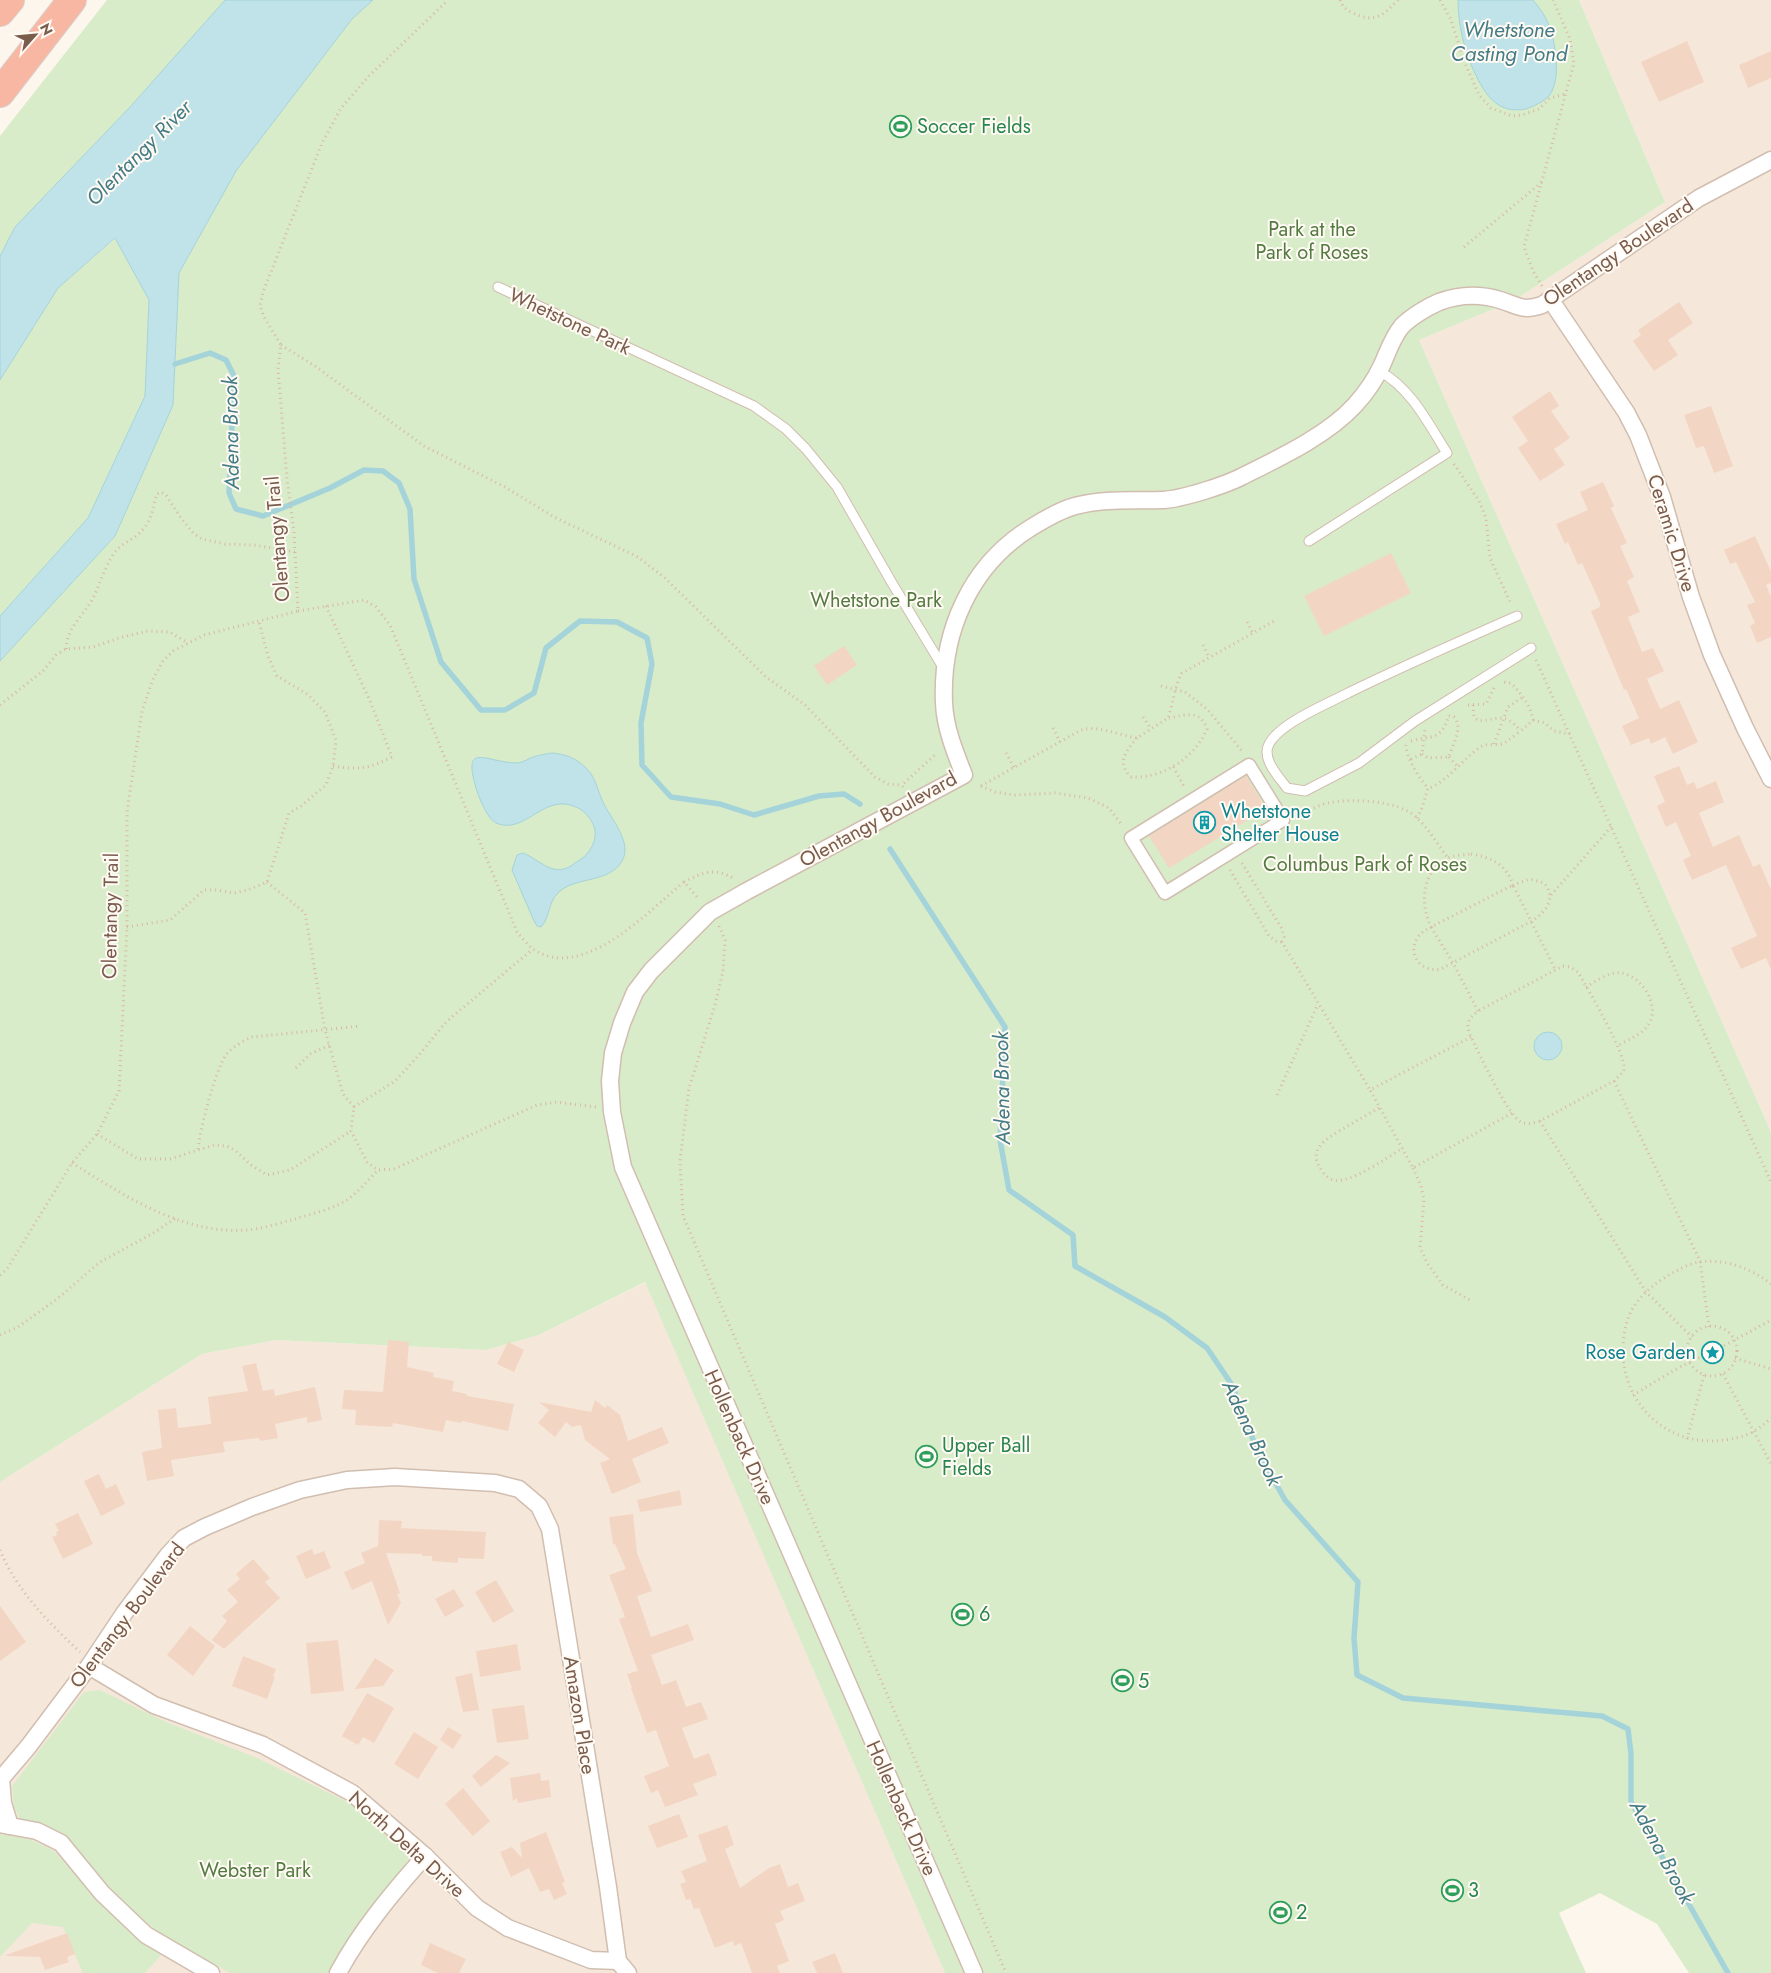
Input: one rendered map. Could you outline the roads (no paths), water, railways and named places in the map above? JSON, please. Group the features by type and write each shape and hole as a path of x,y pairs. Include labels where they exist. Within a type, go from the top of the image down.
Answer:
{"highway":[{"path":"0,12 10,0"},
{"path":"0,93 72,0"}],"street":[{"name":"Olentangy Boulevard","path":"710,912 747,890 964,775 950,741 944,706 944,669 949,638 960,608 976,580 996,556 1019,534 1046,518 1075,506 1109,501 1178,498 1241,478 1330,427 1353,407 1371,386 1393,339 1403,325 1439,302 1459,297 1481,296 1502,300 1520,308 1542,304 1699,198 1771,160"},
{"name":"Ceramic Drive","path":"1550,299 1626,412 1638,435 1659,489 1691,597 1712,654 1744,728 1771,779"},
{"path":"1249,765 1283,820 1222,857 1165,893 1131,838 1249,765"},
{"name":"Hollenback Drive","path":"710,912 665,955 635,992 622,1023 613,1053 610,1081 616,1137 623,1167 974,1973"},
{"name":"Olentangy Boulevard","path":"0,1780 90,1664 125,1612 168,1555 184,1538 252,1507 300,1490 347,1480 394,1476 494,1483"},
{"name":"Amazon Place","path":"494,1483 520,1489 539,1506 550,1529 606,1877 623,1967"},
{"name":"North Delta Drive","path":"90,1664 154,1704 263,1745 352,1793 425,1856 477,1908 508,1928 591,1960 623,1967"},
{"path":"0,1780 5,1825 37,1831 61,1843 102,1892 146,1935 211,1973"},
{"path":"338,1973 347,1956 395,1889 425,1856"}],"lane":[{"name":"Whetstone Park","path":"498,287 754,406 786,429 806,449 837,487 944,669"},
{"path":"1309,541 1447,453 1423,415 1400,385 1379,371"},
{"path":"1517,616 1399,668 1306,714 1277,734 1268,749 1269,760 1287,788 1305,791 1359,763 1415,721 1531,648"}],"water":[{"name":"Olentangy River","path":"225,0 373,0 352,19 236,171 179,273 173,405 115,536 0,661 0,616 88,518 145,396 149,300 115,238 58,288 0,380 0,256 15,227 131,106"},
{"name":"Whetstone Casting Pond","path":"1458,0 1533,0 1548,23 1556,56 1556,78 1547,98 1529,108 1515,110 1498,105 1492,99 1481,85 1466,51 1460,25"},
{"path":"552,753 574,759 589,772 623,838 625,854 622,861 609,873 573,884 558,893 552,901 541,927 537,926 534,921 512,870 517,855 523,853 552,869 564,869 583,858 590,850 595,838 594,825 584,812 578,808 560,804 541,810 515,824 496,823 487,813 480,799 472,765 474,759 479,758 516,763 535,756"},
{"path":"1548,1032 1558,1036 1562,1046 1558,1056 1548,1060 1538,1056 1534,1046 1538,1036"}],"waterway":[{"name":"Adena Brook","path":"175,364 210,353 226,360 234,376 229,493 236,509 263,516 330,488 364,470 383,471 399,483 410,509 414,579 441,662 481,710 505,710 534,693 546,648 580,621 617,622 647,638 652,664 641,723 642,765 671,797 720,804 754,815 819,796 844,794 860,804"},
{"name":"Adena Brook","path":"890,849 1005,1027 1000,1140 1009,1190 1073,1235 1075,1266 1165,1317 1207,1348 1232,1385 1257,1450 1285,1500 1358,1582 1354,1638 1357,1675 1403,1698 1602,1716 1628,1729 1631,1754 1631,1802 1728,1973"}],"place":[{"name":"Soccer Fields","path":"901,126"},
{"name":"Whetstone Shelter House","path":"1205,823"},
{"name":"Rose Garden","path":"1712,1352"},
{"name":"Upper Ball Fields","path":"926,1457"},
{"name":"6","path":"963,1614"},
{"name":"5","path":"1122,1681"},
{"name":"3","path":"1452,1890"},
{"name":"2","path":"1280,1912"}],"park label":[{"name":"Park at the Park of Roses","path":"1312,240"},
{"name":"Columbus Park of Roses","path":"1365,864"},
{"name":"Webster Park","path":"255,1870"}]}
